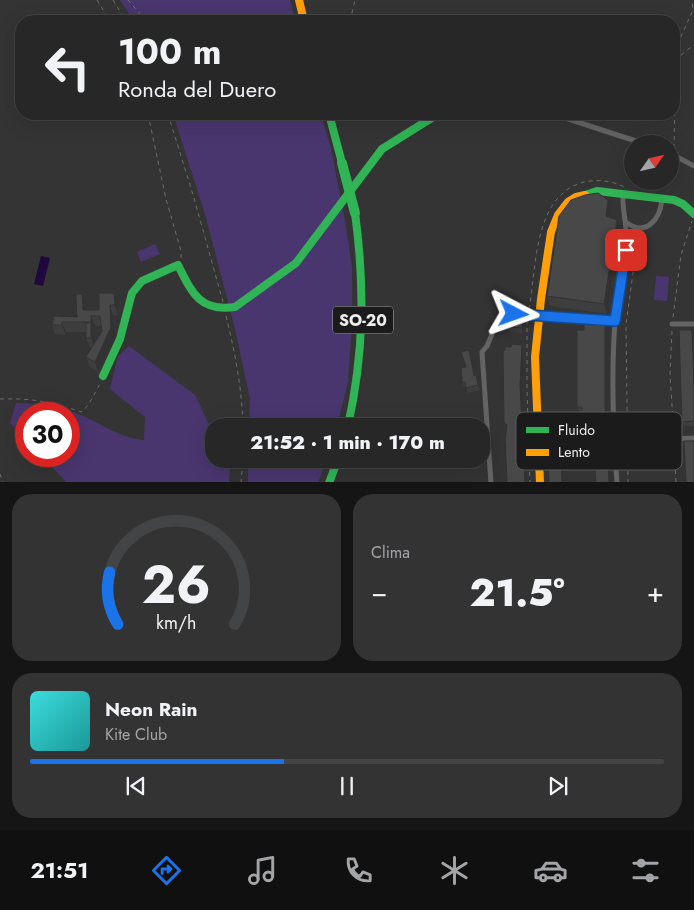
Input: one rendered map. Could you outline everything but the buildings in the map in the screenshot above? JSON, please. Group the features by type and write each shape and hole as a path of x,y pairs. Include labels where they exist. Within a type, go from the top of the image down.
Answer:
{"main road":[{"path":"299,0 303,15"},
{"name":"SO-20","path":"331,120 355,213 361,256 363,308 359,368 350,418"},
{"path":"103,376 120,339 132,294 142,282 178,265 194,295 204,304 214,309 225,310 235,307 296,263 382,148 428,120"},
{"path":"540,412 535,356 551,232 558,214 568,202 576,197 597,191 624,191 679,202 694,214"},
{"path":"329,482 334,468"}],"street":[{"path":"571,120 624,137"},
{"path":"679,158 694,166"},
{"path":"614,412 615,321 626,250 627,223 623,211 624,191"},
{"path":"627,223 635,228 647,226 657,216 662,200"},
{"path":"492,482 482,352 487,346 501,313 596,320"},
{"path":"605,320 615,321"},
{"path":"672,324 694,324"}],"path":[{"path":"97,0 106,15"},
{"path":"113,0 122,15"},
{"path":"128,0 141,15"},
{"path":"351,15 354,0"},
{"path":"680,39 693,10 692,0"},
{"path":"692,3 694,7"},
{"path":"680,83 680,56 694,45"},
{"path":"149,120 166,199 181,251 181,259 178,265"},
{"path":"170,120 225,310 235,355 242,398 243,418"},
{"path":"673,120 673,135"},
{"path":"528,412 527,314 544,219 552,204 567,190 584,182 610,181 624,191"},
{"path":"672,412 670,375 672,324 681,255 694,214"},
{"path":"627,412 626,325 638,236"},
{"path":"0,399 30,398 82,412 98,388 103,376"},
{"path":"241,482 242,468"},
{"path":"0,474 3,482"}],"shaded area":[{"path":"120,0 290,0 294,15 130,15"},
{"path":"175,120 323,120 331,149 352,267 352,322 348,382 339,418 249,418 250,399 235,329 205,214"},
{"path":"155,244 160,254 141,262 137,252"},
{"path":"41,256 50,258 43,286 34,284"},
{"path":"656,276 669,277 667,301 654,300"},
{"path":"129,346 195,395 206,418 205,468 229,468 229,482 66,482 52,467 80,467 80,415 127,437 144,440 145,417 110,389 118,356"},
{"path":"15,406 15,428 10,423"},
{"path":"248,468 324,468 318,482 248,482"}],"traffic: fast":[{"path":"331,120 342,163"},
{"path":"103,376 120,339 132,293 142,281 178,265 193,292 205,303 223,308 235,307 296,263 382,149 428,120"},
{"path":"342,163 355,213"},
{"path":"585,195 597,191 674,200 683,204 694,214"},
{"path":"349,418 357,372 361,320 360,267 355,213"},
{"path":"329,482 335,468"}],"traffic: slow":[{"path":"299,0 303,15"},
{"path":"537,412 535,357 551,232 558,215 568,202 576,197 585,195"},
{"path":"539,470 540,482"}],"route":[{"path":"514,314 615,321 626,250"}]}
